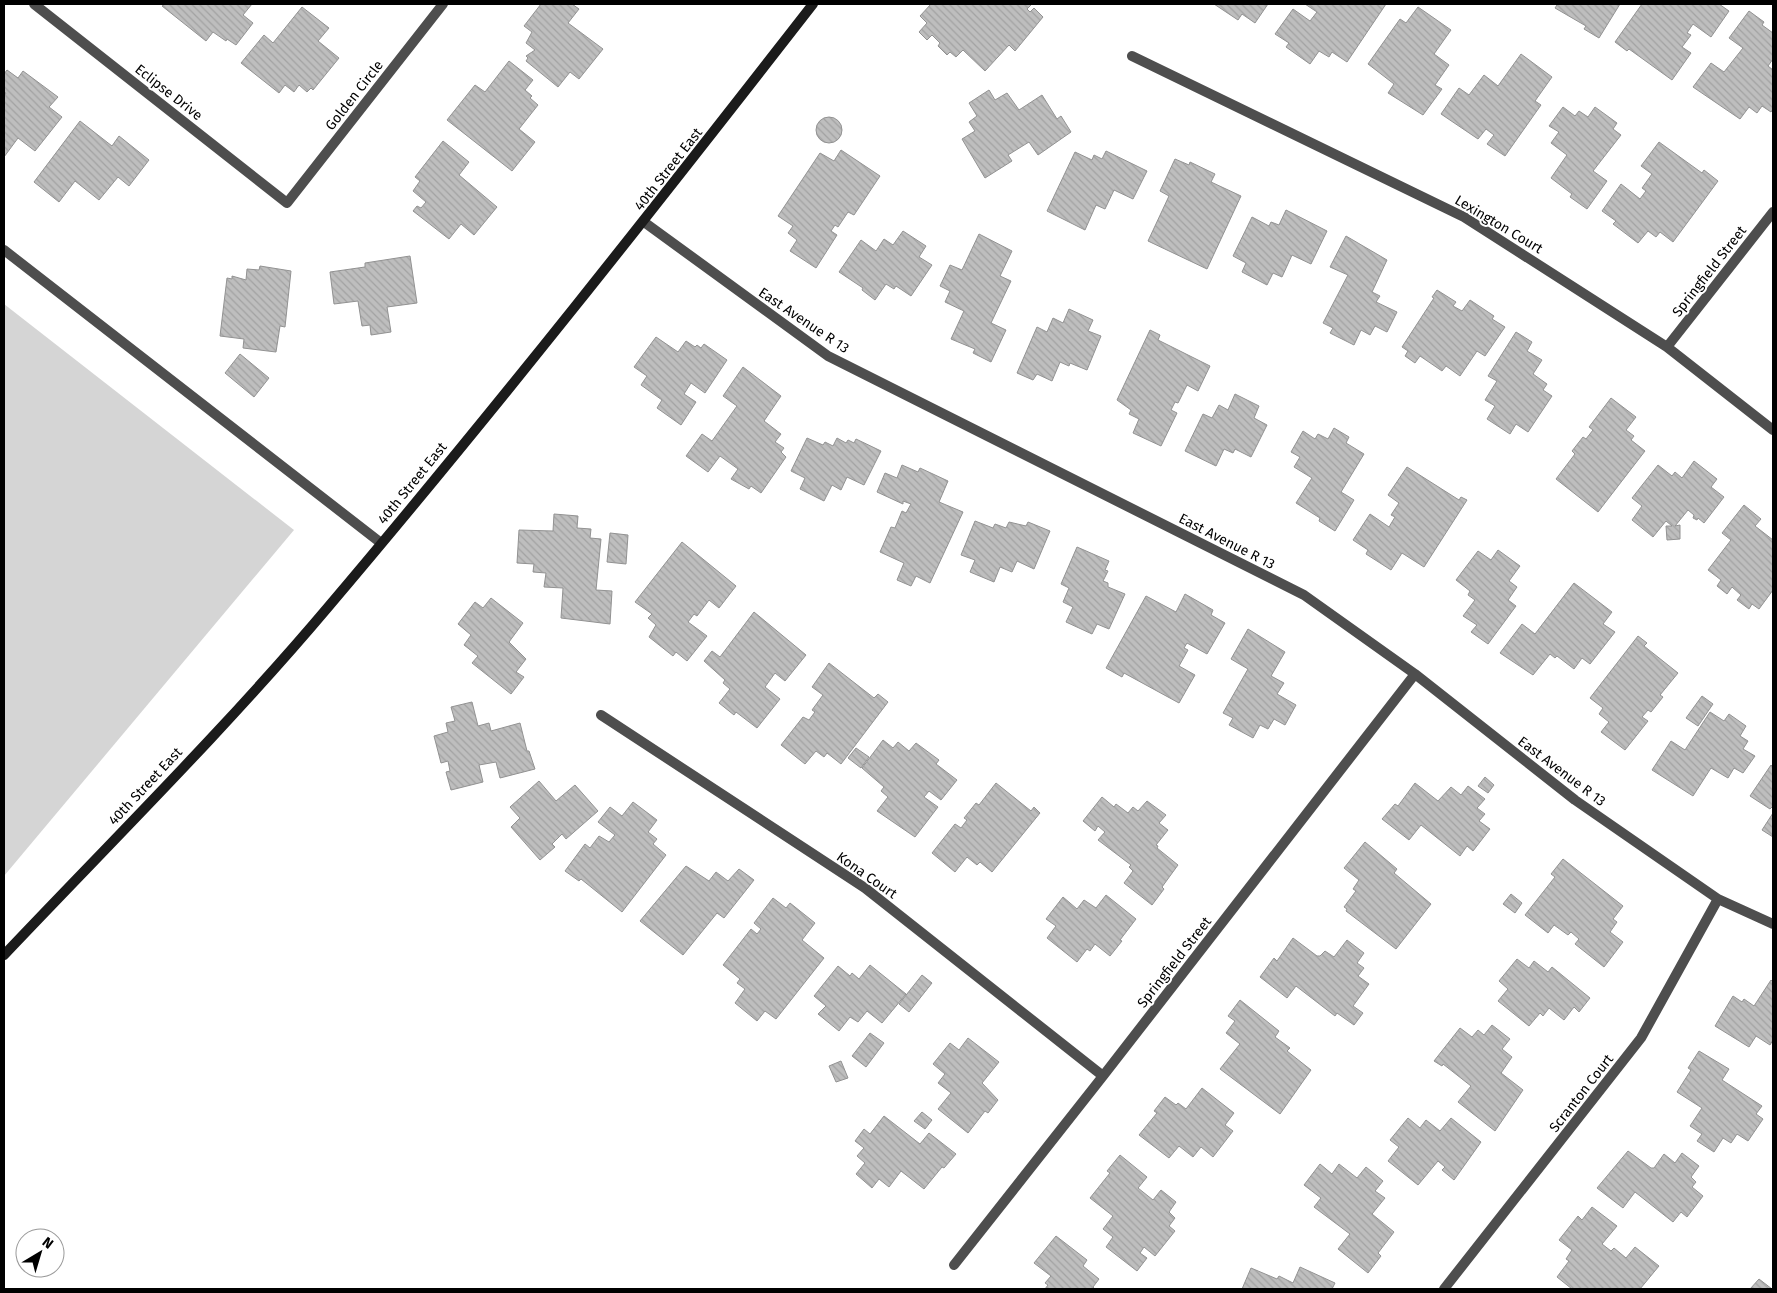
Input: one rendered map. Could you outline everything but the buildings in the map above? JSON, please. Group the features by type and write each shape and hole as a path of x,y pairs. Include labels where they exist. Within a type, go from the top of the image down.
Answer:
{"main road":[{"name":"40th Street East","path":"4,955 231,714 328,607 644,222 813,4"}],"street":[{"name":"Eclipse Drive","path":"34,4 287,202"},
{"name":"Golden Circle","path":"287,202 443,4"},
{"name":"Lexington Court","path":"1132,56 1464,217 1667,347 1773,430"},
{"name":"Springfield Street","path":"1667,347 1773,212"},
{"name":"East Avenue R 13","path":"644,222 828,356 1304,595 1415,674 1575,800 1718,899 1773,924"},
{"path":"4,250 381,543"},
{"name":"Springfield Street","path":"954,1265 1415,674"},
{"name":"Kona Court","path":"601,715 865,888 1103,1076"},
{"name":"Scranton Court","path":"1444,1289 1641,1038 1718,899"}],"shaded area":[{"path":"4,304 294,530 4,876"}]}
